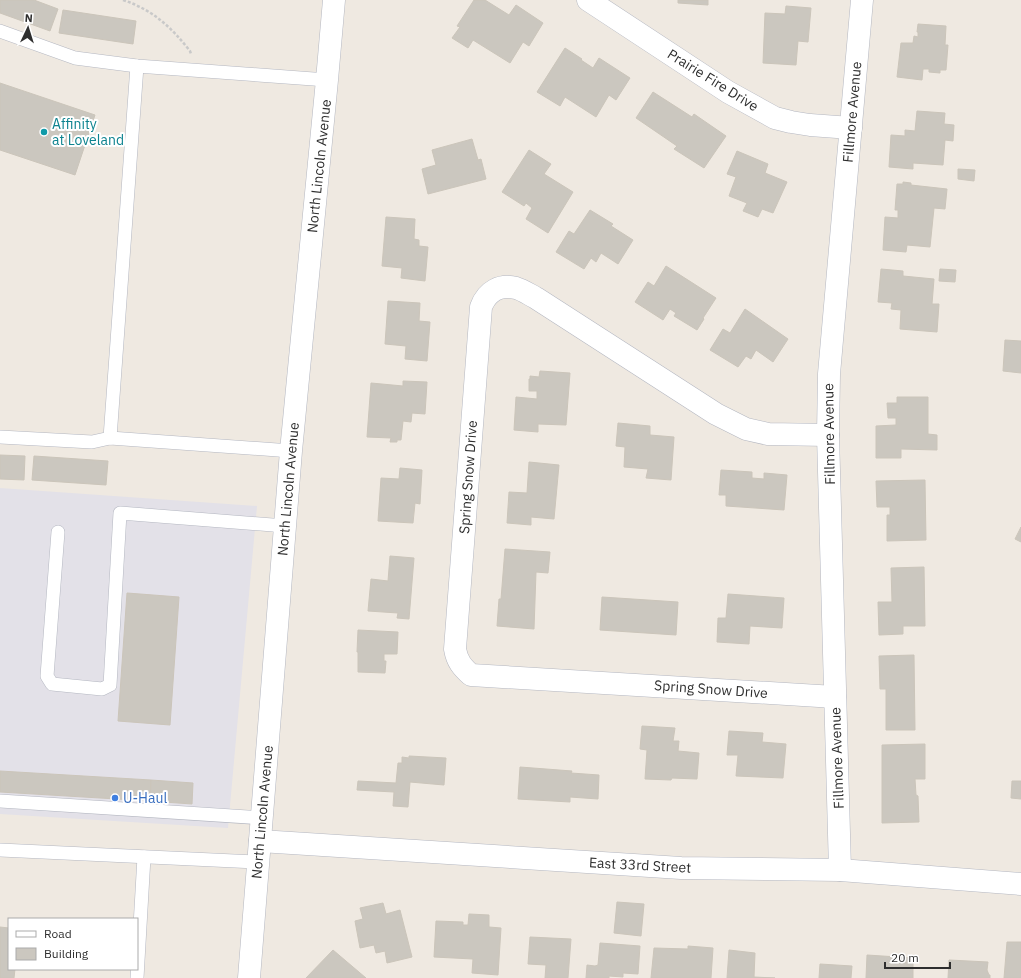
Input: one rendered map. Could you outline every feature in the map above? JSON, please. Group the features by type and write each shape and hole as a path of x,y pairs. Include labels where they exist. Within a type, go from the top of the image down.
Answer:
{"street":[{"name":"North Lincoln Avenue","path":"249,978 291,451 334,0"},
{"name":"Prairie Fire Drive","path":"588,0 728,92 775,118 810,125 851,128"},
{"name":"Fillmore Avenue","path":"840,870 828,435 829,374 862,0"},
{"name":"Spring Snow Drive","path":"828,435 768,434 746,429 716,414 536,298 517,288 498,288 490,292 481,307 455,649 459,663 471,675 835,697"},
{"name":"East 33rd Street","path":"259,852 681,868 840,870 1021,884"}],"lane":[{"path":"0,31 75,58 137,66 327,80"},
{"path":"110,438 137,66"},
{"path":"0,437 92,442 110,438 291,451"},
{"path":"58,532 47,676 52,684 102,689 110,684 120,513 285,526"},
{"path":"0,801 262,818"},
{"path":"0,850 144,856 259,852"},
{"path":"138,961 144,856"}],"path":[{"path":"123,0 136,5 157,17 177,35 190,51 193,70"}],"shaded area":[{"path":"0,488 257,506 228,828 0,814"}],"building":[{"path":"0,0 34,0 58,9 50,31 0,13"},
{"path":"474,0 485,0 509,15 516,5 543,23 529,46 523,42 510,63 473,40 468,48 452,38 460,27 457,26"},
{"path":"678,0 708,0 708,5 678,3"},
{"path":"786,6 811,8 808,42 798,41 796,65 763,63 765,13 785,14"},
{"path":"63,10 136,21 133,44 59,33"},
{"path":"918,24 946,26 945,45 948,45 946,70 940,70 940,73 929,72 929,69 923,69 922,80 897,77 901,43 913,43 914,36 918,37"},
{"path":"565,48 593,68 599,58 630,78 616,100 609,95 596,117 565,97 560,106 537,92"},
{"name":"Affinity at Loveland","path":"0,83 95,115 75,175 0,150"},
{"path":"653,92 692,117 694,114 726,136 704,168 674,149 677,146 636,118"},
{"path":"917,111 945,113 944,124 954,125 953,141 945,140 943,165 913,163 913,169 889,167 891,135 905,136 905,130 915,131"},
{"path":"472,139 478,160 481,159 486,179 428,194 422,169 436,165 432,150"},
{"path":"529,150 551,164 544,174 573,192 548,233 526,219 532,208 526,203 524,206 502,192"},
{"path":"737,151 768,164 765,173 787,182 773,213 762,209 758,217 743,211 747,203 729,196 736,177 727,174"},
{"path":"958,169 975,170 974,181 958,179"},
{"path":"903,182 911,183 911,185 947,189 945,209 934,208 930,247 907,245 906,252 883,250 885,217 898,218 898,210 895,210 897,184 903,184"},
{"path":"590,210 613,224 611,226 633,240 618,264 601,253 596,262 591,258 584,269 556,252 569,231 574,234"},
{"path":"386,217 415,219 414,239 419,240 419,246 428,247 425,281 401,278 402,268 382,266"},
{"path":"666,266 716,298 697,330 674,316 676,313 670,309 663,320 635,302 648,282 654,286"},
{"path":"881,269 903,271 903,276 934,279 932,304 939,304 937,332 900,329 901,310 891,309 892,303 878,302"},
{"path":"940,269 956,270 955,282 939,281"},
{"path":"388,301 420,303 419,321 430,322 427,361 405,359 406,346 385,344"},
{"path":"745,309 788,339 773,362 756,350 751,359 746,356 738,367 710,350 723,329 730,333"},
{"path":"1005,340 1021,341 1021,373 1003,371"},
{"path":"540,371 570,373 566,425 538,424 538,432 514,430 516,397 537,399 537,391 529,391 529,379 530,376 539,377"},
{"path":"403,381 427,382 425,414 412,413 411,422 403,421 401,440 397,440 397,442 390,442 391,438 367,437 371,383 403,386"},
{"path":"897,397 928,397 928,434 937,435 937,450 901,449 901,458 876,458 876,426 896,425 896,418 888,418 887,403 897,403"},
{"path":"618,423 650,426 650,435 674,437 671,480 646,478 648,469 624,467 625,447 616,446"},
{"path":"0,455 25,456 24,480 0,479"},
{"path":"34,456 108,461 106,485 32,480"},
{"path":"529,462 559,465 554,519 531,517 531,525 507,523 509,492 527,493"},
{"path":"400,468 422,470 420,504 415,503 413,523 378,521 381,478 399,479"},
{"path":"721,470 752,472 752,478 764,479 764,473 787,475 784,510 726,506 726,495 719,495"},
{"path":"925,480 926,540 887,541 887,515 890,515 890,507 877,507 876,481"},
{"path":"1021,527 1021,542 1015,539"},
{"path":"505,549 550,552 548,573 536,572 534,629 497,626"},
{"path":"390,556 414,558 409,619 397,618 398,613 368,611 371,579 388,581"},
{"path":"924,567 925,626 903,626 903,634 879,635 878,602 892,602 891,568"},
{"path":"127,593 179,597 170,725 118,721"},
{"path":"728,594 784,598 782,628 750,626 749,644 717,642 718,618 726,618"},
{"path":"602,597 678,602 676,635 600,630"},
{"path":"358,630 398,632 397,654 384,654 384,661 386,661 385,673 358,672"},
{"path":"914,655 915,730 886,730 886,689 880,689 879,656"},
{"path":"642,726 675,728 673,741 679,741 678,751 699,753 697,779 645,779 647,750 640,749"},
{"path":"729,731 763,733 762,742 786,744 783,778 736,776 738,755 727,755"},
{"path":"925,744 925,779 915,779 916,795 918,796 919,822 882,823 882,745"},
{"path":"409,756 446,758 444,785 410,782 408,807 393,806 394,792 357,790 358,781 396,783 398,763 402,763 402,757 409,758"},
{"path":"520,767 572,771 571,773 599,775 598,799 570,797 570,802 518,799"},
{"path":"0,771 151,780 150,801 0,792"},
{"name":"U-Haul","path":"151,780 193,783 192,804 150,801"},
{"path":"1012,781 1021,781 1021,799 1011,798"},
{"path":"617,902 644,904 641,936 614,933"},
{"path":"383,903 386,914 400,910 412,957 387,963 385,951 376,953 374,945 360,948 355,921 363,919 360,908"},
{"path":"469,914 489,915 489,927 501,928 498,975 472,973 473,959 434,957 436,921 463,922 463,925 468,925"},
{"path":"0,927 8,928 8,970 15,970 14,978 0,978"},
{"path":"530,937 571,939 568,978 545,978 546,965 528,964"},
{"path":"1007,942 1021,942 1021,978 1004,978"},
{"path":"600,943 640,946 638,974 623,973 623,977 609,976 609,978 586,978 587,965 598,965"},
{"path":"688,946 713,948 711,978 651,978 654,948 688,949"},
{"path":"333,950 366,978 306,978"},
{"path":"729,950 755,953 754,977 775,978 727,978"},
{"path":"867,955 913,958 913,978 866,978"},
{"path":"949,960 988,962 987,970 990,978 948,978"},
{"path":"820,964 852,966 851,978 819,978"}],"place":[{"name":"Affinity at Loveland","path":"44,132"},
{"name":"U-Haul","path":"115,798"}]}
